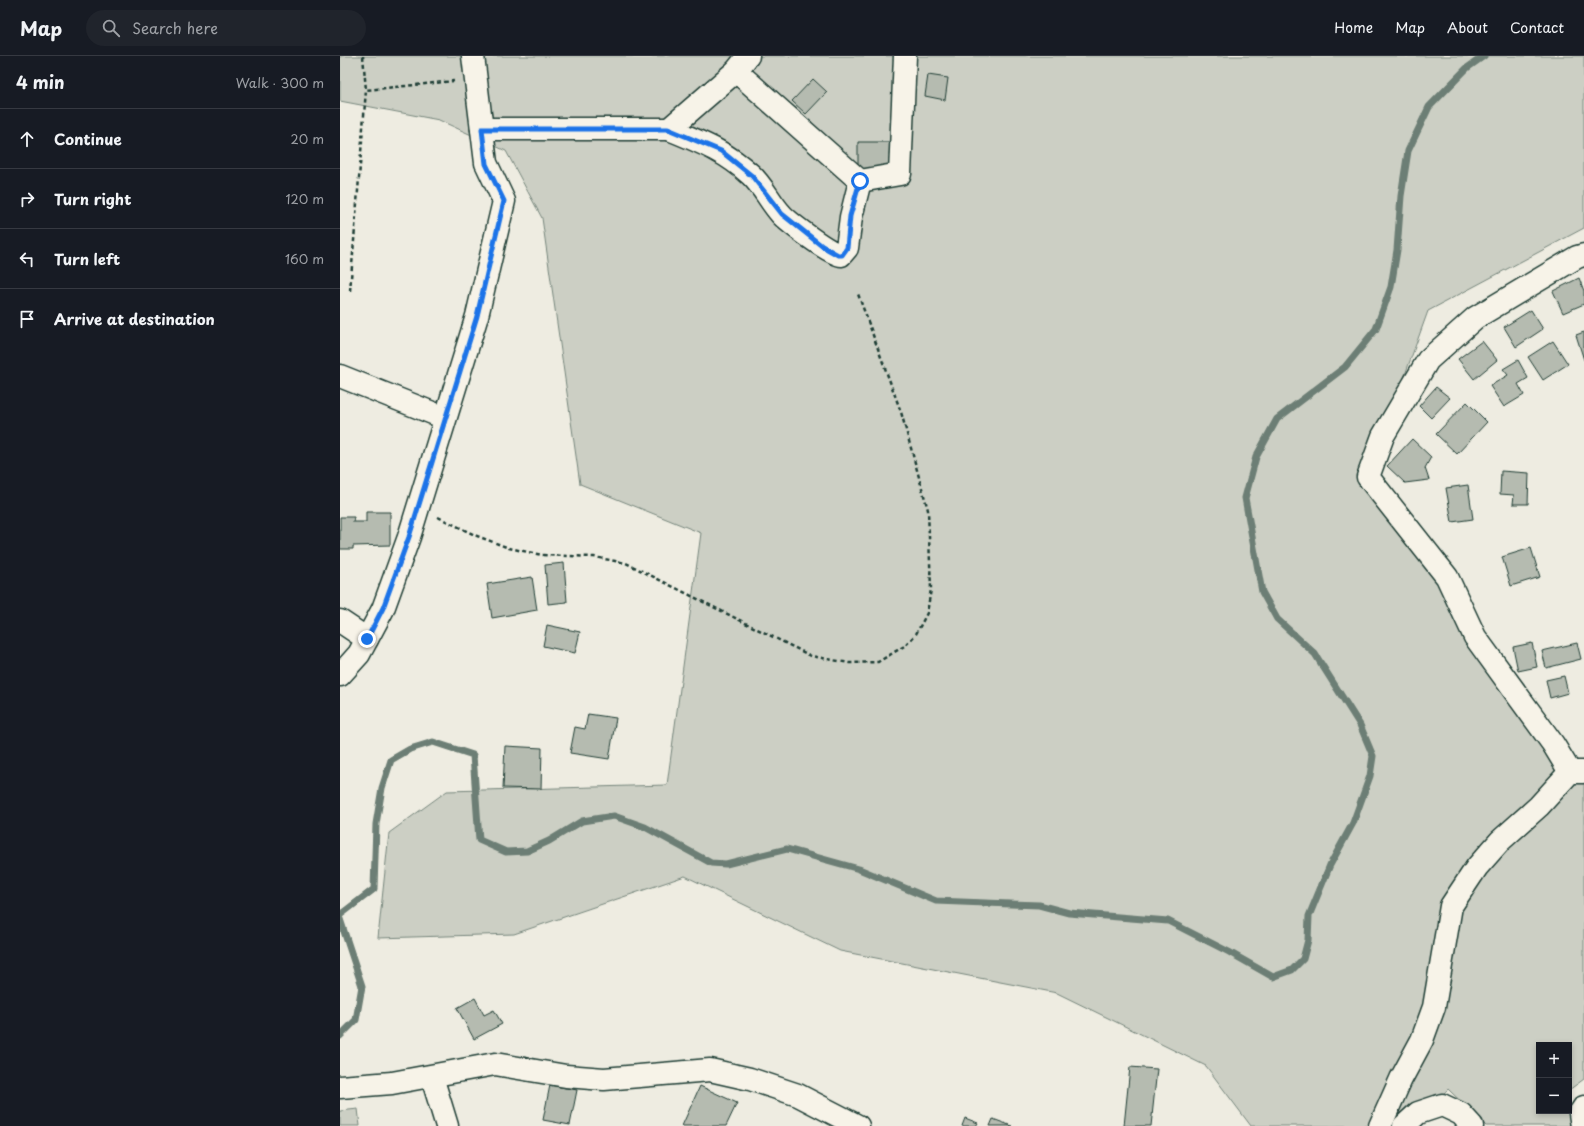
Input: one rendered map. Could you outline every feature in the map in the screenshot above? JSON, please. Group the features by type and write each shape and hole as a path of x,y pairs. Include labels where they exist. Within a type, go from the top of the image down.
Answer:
{"street":[{"path":"340,675 359,654 383,608 417,508 477,316 504,201 486,164 473,56"},
{"path":"860,181 900,174 905,56"},
{"path":"668,129 742,63 860,181"},
{"path":"482,129 668,129 721,151 752,176 782,214 822,246 838,255 842,255 847,248 850,216 860,181"},
{"path":"1380,1126 1401,1079 1422,1040 1434,1007 1451,906 1477,868 1500,841 1577,772 1553,744 1475,637 1447,577 1368,477 1382,436 1428,360 1475,318 1577,257 1584,255"},
{"path":"340,376 445,418"},
{"path":"340,621 367,639"},
{"path":"340,1087 392,1083 432,1077 495,1064 566,1076 604,1079 710,1070 750,1078 798,1095 858,1126"},
{"path":"432,1077 447,1126"},
{"path":"1404,1126 1418,1113 1442,1105 1460,1114 1472,1126"},
{"path":"1582,1126 1580,1113 1584,1107"}],"path":[{"path":"350,291 366,90 363,56"},
{"path":"366,90 476,78"},
{"path":"417,508 477,536 509,548 542,555 594,557 626,564 812,656 849,663 878,662 906,645 916,634 928,613 931,589 928,510 901,412 858,294"}],"shaded area":[{"path":"340,56 1584,56 1584,228 1428,311 1368,477 1569,772 1584,768 1584,1079 1572,1088 1572,1042 1536,1042 1536,1114 1572,1114 1574,1126 1486,1126 1448,1089 1414,1126 1251,1126 1206,1066 1057,993 840,951 685,876 514,934 378,938 389,833 447,791 667,785 701,533 580,484 542,218 506,151 439,120 340,101"},
{"path":"358,1109 360,1126 340,1126 340,1111"}],"building":[{"path":"928,75 948,78 945,100 925,96"},
{"path":"813,79 827,92 806,114 792,101"},
{"path":"858,142 892,142 891,169 858,169"},
{"path":"1579,278 1584,291 1584,304 1563,313 1553,291"},
{"path":"1531,310 1543,329 1516,347 1504,327"},
{"path":"1584,332 1584,360 1576,335"},
{"path":"1482,341 1497,360 1474,379 1458,359"},
{"path":"1553,341 1568,364 1543,380 1528,357"},
{"path":"1518,360 1528,378 1518,384 1524,395 1504,407 1490,386 1508,375 1503,369"},
{"path":"1436,387 1450,398 1431,418 1419,406"},
{"path":"1467,402 1487,422 1457,454 1436,434"},
{"path":"1412,439 1431,457 1425,468 1429,480 1405,483 1387,466"},
{"path":"1501,471 1529,473 1528,504 1513,504 1514,495 1500,494"},
{"path":"1468,485 1473,519 1452,522 1446,488"},
{"path":"366,512 390,512 390,545 353,546 353,549 340,549 340,517 354,517 353,522 366,522"},
{"path":"1531,548 1540,577 1511,586 1502,557"},
{"path":"564,563 567,602 548,604 545,565"},
{"path":"532,577 537,610 492,618 487,584"},
{"path":"547,625 580,632 575,653 543,646"},
{"path":"1532,643 1537,667 1518,671 1513,647"},
{"path":"1577,643 1581,659 1546,668 1542,651"},
{"path":"1564,676 1568,693 1550,698 1546,680"},
{"path":"588,714 616,718 609,759 570,753 575,727 585,729"},
{"path":"505,746 542,748 541,789 503,788"},
{"path":"475,998 484,1015 494,1010 502,1024 474,1039 457,1008"},
{"path":"1130,1067 1157,1069 1151,1126 1124,1126"},
{"path":"550,1085 577,1090 570,1125 543,1120"},
{"path":"700,1086 737,1103 726,1126 682,1126"},
{"path":"965,1118 978,1123 976,1126 962,1126"},
{"path":"993,1119 1012,1126 990,1126"}],"waterway":[{"path":"340,915 374,889 376,824 382,788 391,760 410,749 433,742 473,755 479,840 506,852 527,851 549,841 582,821 614,816 645,827 711,863 726,864 787,849 859,869 936,901 1039,905 1069,913 1168,921 1229,952 1273,977 1292,970 1303,959 1308,940 1309,916 1330,865 1353,823 1370,776 1373,756 1360,725 1315,654 1277,619 1262,592 1245,498 1256,457 1277,419 1345,367 1376,329 1391,287 1397,250 1401,196 1408,151 1429,107 1467,68 1484,56"},
{"path":"340,919 362,986 356,1020 340,1036"}],"route":[{"path":"367,639 383,608 409,537 477,316 504,201 486,164 482,129 668,129 721,151 752,176 782,214 822,246 838,255 842,255 847,248 850,216 860,181"}]}
